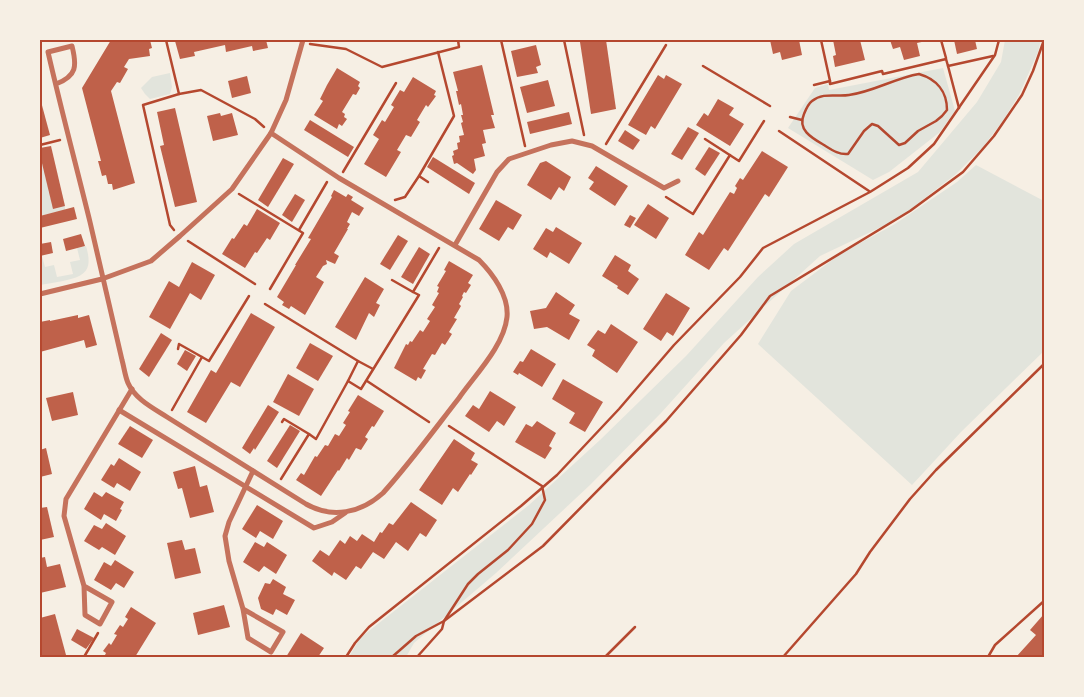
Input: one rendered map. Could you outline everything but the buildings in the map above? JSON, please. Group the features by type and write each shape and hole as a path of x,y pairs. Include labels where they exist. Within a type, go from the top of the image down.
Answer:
{"street":[{"path":"40,294 102,279 151,261 232,189 271,133 286,100 303,42"},
{"path":"56,84 70,77 74,70 76,61 72,46 48,52 122,360 132,389 145,403 313,508 327,512 345,513"},
{"path":"119,410 314,528 332,522 345,513 373,502 383,493 437,427 492,354 507,317 504,299 497,281 479,260 333,174 271,133"},
{"path":"455,245 497,172 509,159 562,142 579,142 602,150 664,188 678,181"},
{"path":"84,586 112,602 100,624 85,615 84,586 64,516 66,499 132,389"},
{"path":"243,609 283,632 271,652 248,638 243,609 225,536 229,522 254,471"}],"path":[{"path":"166,40 179,94"},
{"path":"303,42 346,49 382,67 459,46 458,40"},
{"path":"501,40 526,153"},
{"path":"564,40 586,144"},
{"path":"821,40 830,84 882,71 883,74 946,58"},
{"path":"942,40 959,108"},
{"path":"346,657 354,643 369,626 521,506 557,475 619,409 674,345 740,277 763,248 870,192 908,168 934,144 995,56 999,40"},
{"path":"392,657 416,636 444,621 543,546 666,420 741,335 770,296 910,211 963,172 994,136 1022,95 1044,40"},
{"path":"602,150 666,45"},
{"path":"393,200 405,197 454,116 438,52"},
{"path":"948,66 995,56"},
{"path":"703,66 770,106"},
{"path":"919,74 929,77 936,83 943,91 947,104 947,110 942,116 902,144 896,142 878,126 872,124 864,131 848,154 841,155 812,138 804,130 802,120 810,104 819,97 855,94 919,74"},
{"path":"814,85 830,81"},
{"path":"343,171 396,83"},
{"path":"255,284 180,236 170,225 143,105 179,94 201,90 255,119 271,133"},
{"path":"790,117 802,120"},
{"path":"705,139 739,161 764,121"},
{"path":"779,131 870,192"},
{"path":"40,145 69,138"},
{"path":"663,196 693,214 730,155"},
{"path":"299,230 333,174"},
{"path":"419,176 428,182"},
{"path":"232,189 303,233 270,290"},
{"path":"413,292 444,240"},
{"path":"348,381 361,389 419,296 392,280"},
{"path":"178,349 179,344 209,362 249,296"},
{"path":"265,304 373,369"},
{"path":"167,417 202,357"},
{"path":"282,422 284,419 316,439 358,361"},
{"path":"783,657 856,574 870,552 917,491 1044,364"},
{"path":"366,381 437,427"},
{"path":"417,657 442,629 444,621 468,584 508,550 532,524 545,500 542,486 441,421"},
{"path":"276,486 309,434"},
{"path":"988,657 995,644 1044,601"},
{"path":"84,657 103,626 100,624"},
{"path":"605,657 635,627"}],"shaded area":[{"path":"1005,40 1041,40 1038,52 1019,95 1002,122 983,147 956,174 898,219 820,256 724,343 661,413 590,485 496,573 414,643 406,657 349,657 360,638 529,505 600,440 686,356 758,277 794,244 918,172 977,102 1001,62"},
{"path":"943,68 955,111 940,132 889,172 873,180 788,128 815,88 828,84 829,90"},
{"path":"170,73 172,87 170,94 150,99 141,88 152,77"},
{"path":"40,155 65,206 65,210 40,216"},
{"path":"976,165 1044,201 1044,351 961,432 912,485 758,344 791,291 840,254 895,224 957,182"},
{"path":"86,246 89,261 86,271 71,279 40,285 40,256 42,256 45,267 54,265 57,277 73,274 70,262 80,260 77,248"}]}
